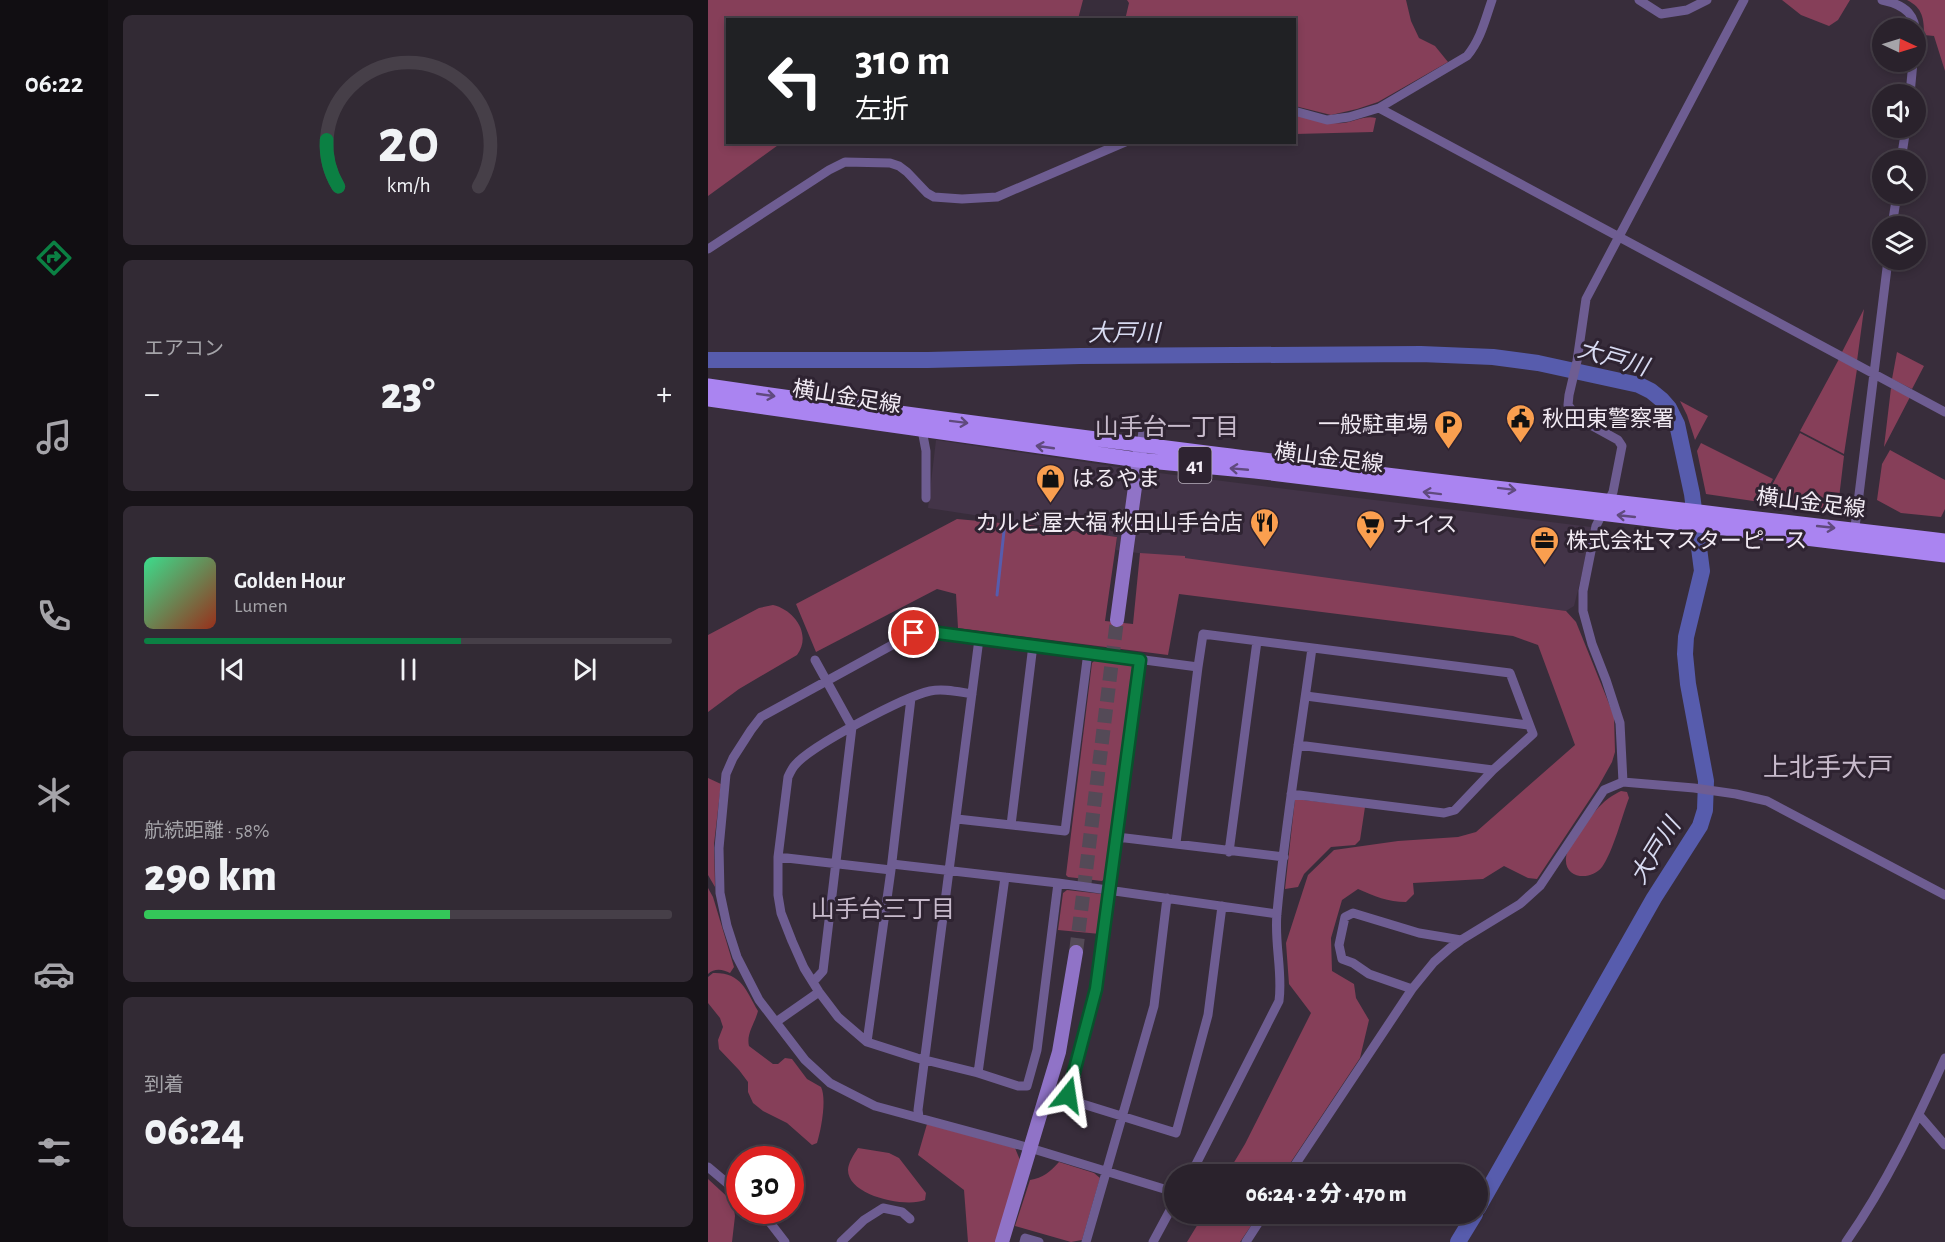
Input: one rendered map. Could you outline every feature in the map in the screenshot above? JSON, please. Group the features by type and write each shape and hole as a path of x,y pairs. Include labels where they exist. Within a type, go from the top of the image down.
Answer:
{"main road":[{"name":"横山金足線","path":"708,386 1256,471 1684,516 1854,537 1945,555"},
{"name":"横山金足線","path":"708,399 922,430 1140,452"},
{"name":"横山金足線","path":"1854,537 1945,541"}],"street":[{"path":"1296,112 1327,120 1344,118 1379,108 1467,56 1482,32 1492,0"},
{"path":"1639,0 1661,14 1687,10 1707,0"},
{"path":"1623,782 1620,723 1592,644 1583,611 1583,591 1596,526 1613,492 1622,446 1618,440 1578,418 1568,405 1569,395 1577,364 1586,299 1744,0"},
{"path":"1882,0 1897,3 1913,18"},
{"path":"1379,108 1945,412"},
{"path":"708,249 829,170 845,162 874,161 899,166 927,193 934,196 962,199 997,197 1120,144"},
{"path":"1854,537 1872,374 1887,270"},
{"path":"1117,620 1144,424"},
{"path":"922,430 926,451 926,498"},
{"path":"1164,1189 1030,1148 875,1106 830,1083 805,1060 759,1000 737,957 720,893 718,848 726,774 733,758 761,717 914,633 1033,645 1198,667"},
{"path":"1176,843 1203,634 1510,673 1533,734 1493,770 1455,810 1444,813 1291,794"},
{"path":"919,1117 918,1110 979,639"},
{"path":"1229,852 1257,641"},
{"path":"1011,825 1033,645"},
{"path":"1196,1164 1279,1001 1281,983 1277,914 1312,648"},
{"path":"957,819 1065,831 1088,652"},
{"path":"813,982 823,971 852,727 815,660"},
{"path":"1140,660 1111,891 1096,989 1068,1095 1072,1101 1176,1133 1208,1015 1222,906"},
{"path":"972,694 933,691 911,698 852,727 804,757 788,777 777,857 778,895 781,913 804,968 838,1017 867,1042 1018,1086 1027,1086 1037,1050 1058,883"},
{"path":"1306,696 1528,725"},
{"path":"867,1042 911,698"},
{"path":"1298,745 1493,770"},
{"path":"1296,1164 1412,989 1434,962 1461,940 1521,904 1540,886 1604,790 1623,782 1694,788 1767,801 1945,895"},
{"path":"1117,837 1284,857"},
{"path":"777,857 950,870 1277,914"},
{"path":"978,1073 1005,877"},
{"path":"1086,1242 1154,1006 1167,898"},
{"path":"1412,989 1369,974 1353,963 1342,959 1339,945 1345,917 1353,913 1419,933 1461,940"},
{"path":"1002,1242 1061,1042 1076,952"},
{"path":"776,1022 819,992"},
{"path":"1846,1242 1882,1185 1945,1058"},
{"path":"1919,1114 1945,1144"},
{"path":"708,1167 726,1182"},
{"path":"841,1242 864,1220 883,1208 902,1212 910,1219"},
{"path":"1153,1242 1164,1222"},
{"path":"771,1224 785,1242"},
{"path":"1246,1242 1258,1224"},
{"path":"1024,1242 1025,1238 1038,1242"}],"shaded area":[{"path":"708,0 1083,0 1078,18 726,18 726,144 780,144 708,196"},
{"path":"1127,0 1406,0 1411,21 1419,38 1435,46 1448,62 1378,102 1331,115 1296,106 1296,18 1125,18 1129,3"},
{"path":"1782,0 1850,0 1838,20 1829,26 1801,15"},
{"path":"1907,0 1945,0 1945,71 1934,36 1926,35 1926,18 1922,18 1919,10"},
{"path":"1296,115 1337,123 1368,117 1376,118 1373,132 1296,134"},
{"path":"1864,309 1857,361 1842,352"},
{"path":"1897,352 1924,366 1912,389 1892,379"},
{"path":"1839,359 1857,369 1844,454 1800,431"},
{"path":"1891,388 1910,397 1884,447"},
{"path":"1680,401 1708,416 1695,440 1687,415"},
{"path":"1800,433 1844,456 1839,498 1828,509 1763,502"},
{"path":"936,440 1159,473 1591,527 1589,546 1574,606 1566,611 1116,550 1117,537 928,508"},
{"path":"1701,443 1773,479 1760,502 1706,494 1697,451"},
{"path":"1890,450 1945,480 1945,509 1941,517 1901,513 1877,500 1882,464"},
{"path":"957,519 1001,523 1001,521 1117,537 1105,621 1133,624 1140,553 1185,556 1185,558 1566,611 1576,622 1614,716 1615,752 1598,787 1537,879 1528,878 1504,866 1483,879 1413,883 1414,894 1406,902 1387,900 1358,889 1342,900 1331,938 1332,971 1354,984 1356,998 1369,1020 1360,1058 1290,1164 1233,1164 1311,1013 1289,984 1286,943 1308,875 1334,850 1398,841 1458,837 1476,832 1575,745 1538,645 1513,636 1179,594 1168,655 958,628 956,594 937,589 816,652 796,604"},
{"path":"773,605 788,612 799,624 803,639 797,655 739,689 708,712 708,635 759,608"},
{"path":"1096,659 1129,662 1134,670 1106,877 1102,881 1066,875 1092,663"},
{"path":"708,778 721,784 714,844 715,887 708,875"},
{"path":"1621,791 1627,792 1629,798 1614,843 1602,867 1591,875 1573,874 1566,865 1566,858 1572,844 1598,808"},
{"path":"1295,799 1365,807 1360,840 1355,845 1331,847 1304,874 1298,887 1285,889"},
{"path":"708,888 713,897 734,967 730,973 719,970 708,974"},
{"path":"1067,890 1102,894 1105,899 1100,934 1058,930 1063,893"},
{"path":"713,973 730,976 742,984 758,1011 750,1033 749,1046 773,1064 778,1064 785,1058 792,1059 807,1079 821,1087 823,1092 822,1123 817,1143 812,1145 787,1123 763,1111 753,1103 748,1092 748,1082 719,1049 718,1040 723,1027 720,1018 708,1003 708,977"},
{"path":"927,1124 1015,1148 1020,1160 996,1242 968,1242 964,1190 918,1155"},
{"path":"858,1148 889,1153 899,1158 926,1193 925,1200 892,1201 879,1198 857,1187 848,1170"},
{"path":"1059,1162 1094,1173 1100,1178 1082,1240 1071,1242 1015,1226 1030,1180 1046,1174"},
{"path":"708,1179 726,1196 726,1224 734,1224 732,1242 708,1242"},
{"path":"1198,1224 1252,1224 1240,1242 1187,1242"}],"waterway":[{"name":"大戸川","path":"708,360 928,360 1080,356 1421,354 1493,357 1538,363 1639,385 1662,400 1677,424 1692,494 1702,571 1686,637 1685,654 1688,684 1706,781 1705,810 1700,826 1654,898 1488,1190"},
{"path":"997,595 1005,522"},
{"name":"大戸川","path":"1458,1242 1469,1224"}],"tunnel":[{"path":"1076,952 1117,620"}],"place":[{"name":"秋田東警察署","path":"1521,444"},
{"name":"一般駐車場","path":"1449,450"},
{"name":"はるやま","path":"1051,504"},
{"name":"カルビ屋大福 秋田山手台店","path":"1264,548"},
{"name":"ナイス","path":"1371,550"},
{"name":"株式会社マスターピース","path":"1545,566"}],"district":[{"name":"山手台一丁目","path":"1167,427"},
{"name":"上北手大戸","path":"1828,767"},
{"name":"山手台三丁目","path":"883,909"}],"route":[{"path":"914,633 938,633 1140,660 1110,898 1096,989 1068,1095"}]}
